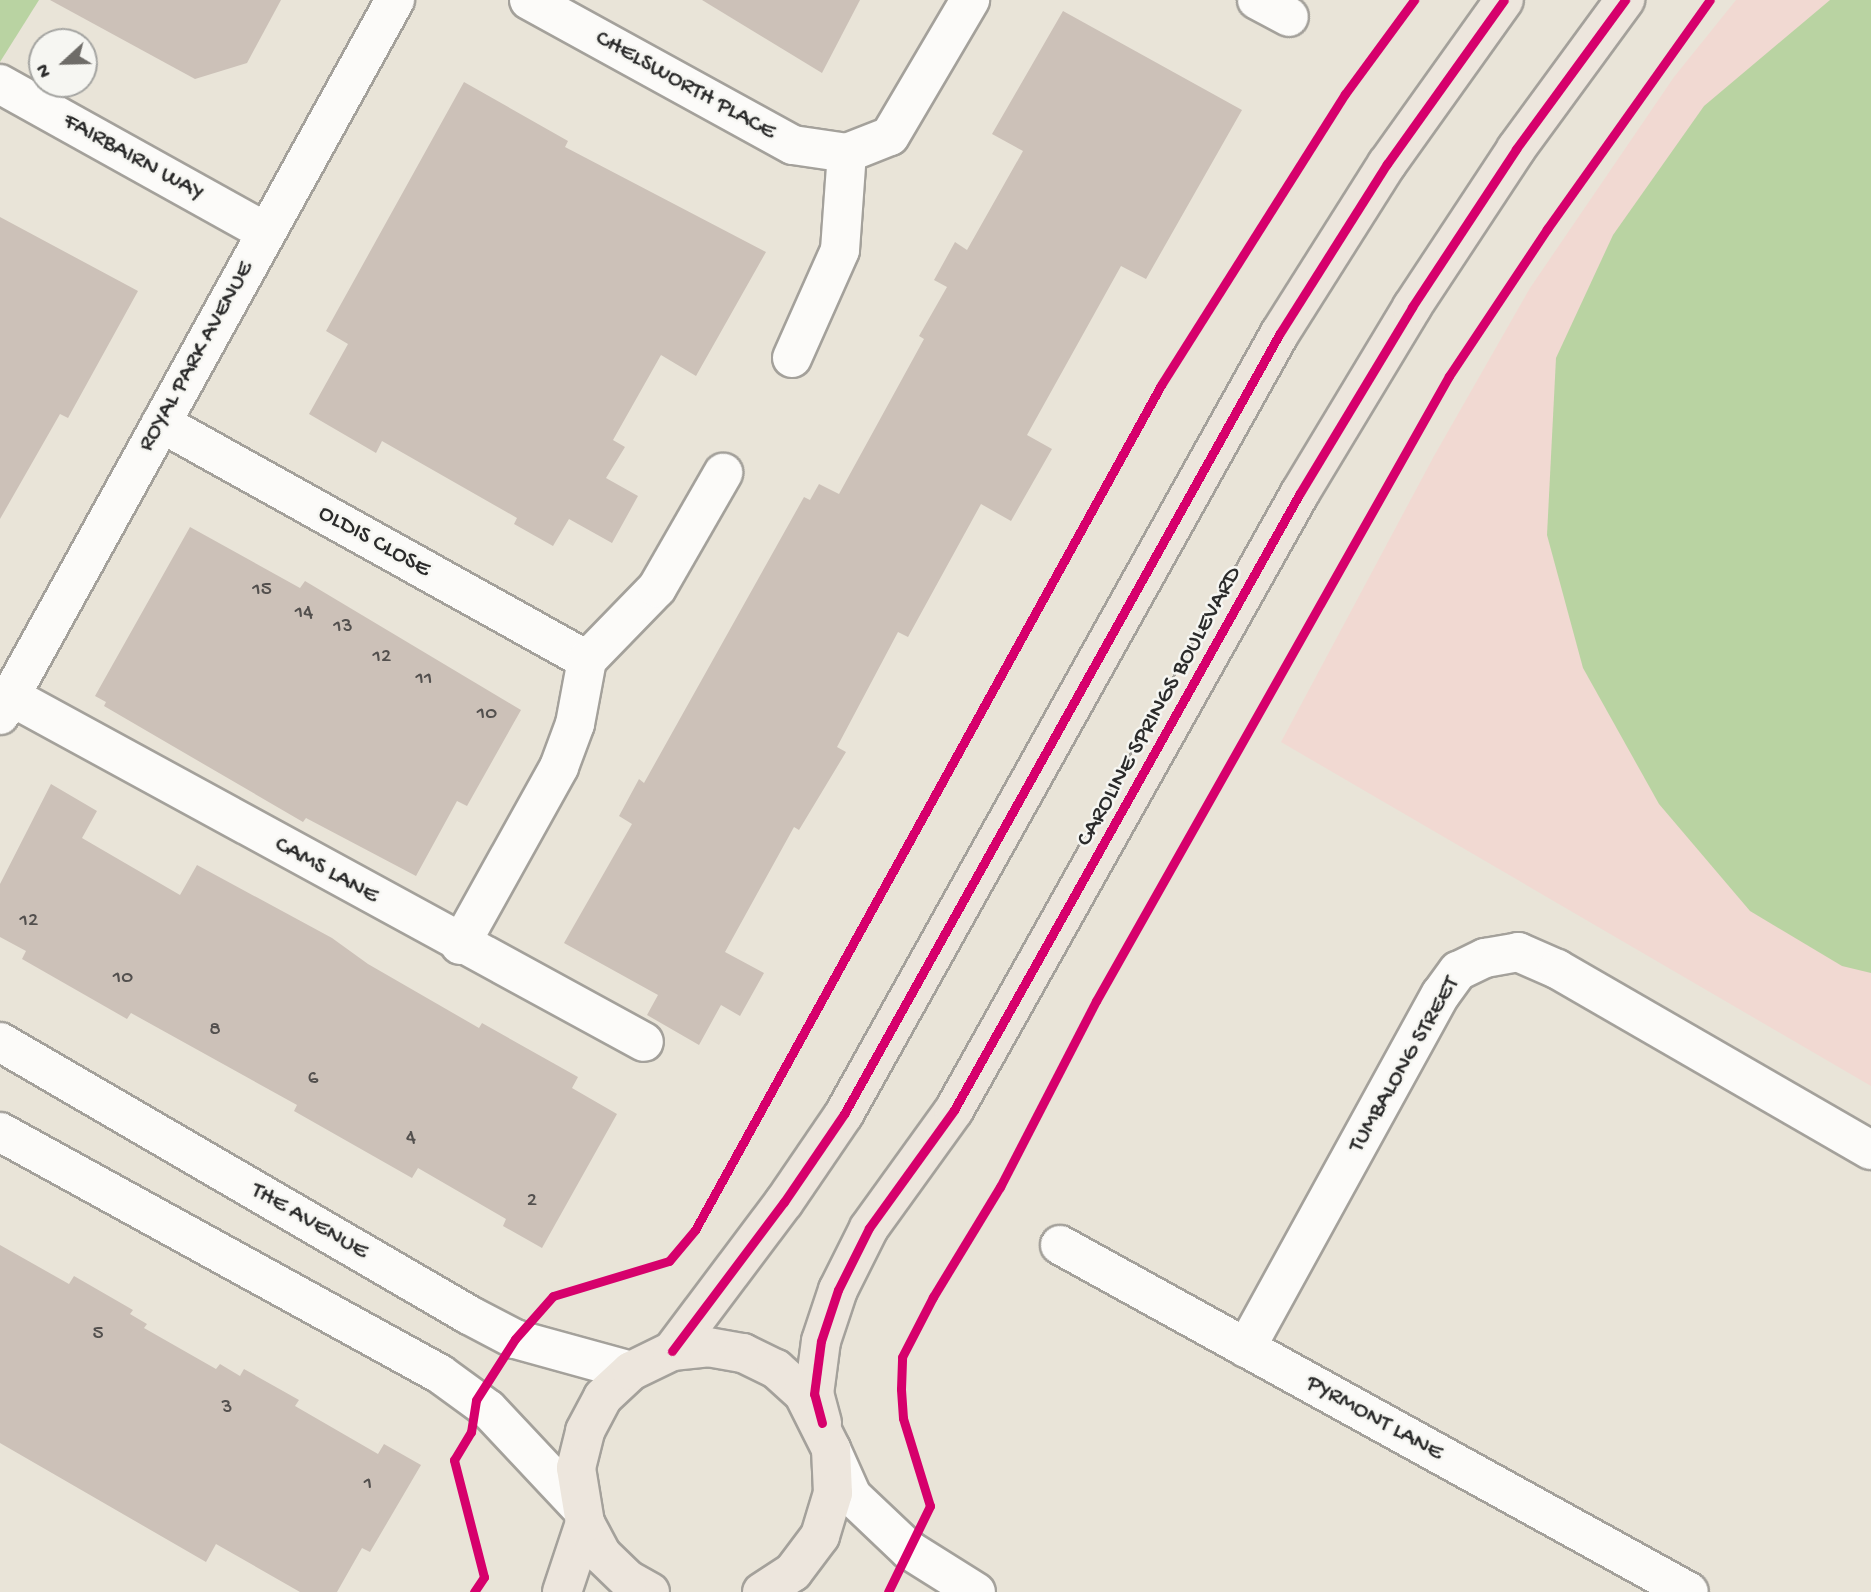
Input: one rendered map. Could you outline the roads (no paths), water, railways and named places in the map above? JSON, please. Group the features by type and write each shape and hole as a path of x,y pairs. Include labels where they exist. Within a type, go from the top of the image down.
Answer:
{"main road":[{"path":"671,1351 785,1202 844,1114 1280,333 1387,164 1504,0"},
{"name":"CAROLINE SPRINGS BOULEVARD","path":"762,1592 793,1572 820,1536 833,1493 827,1436 814,1394 821,1341 838,1290 869,1228 954,1110 1190,697 1300,493 1412,307 1516,149 1625,0"},
{"path":"650,1592 628,1580 602,1555 582,1515 576,1468 585,1431 603,1397 631,1371 671,1351 708,1347 743,1353 776,1368 803,1392 827,1436"},
{"path":"562,1592 582,1515"}],"street":[{"name":"ROYAL PARK AVENUE","path":"5,706 395,0"},
{"name":"CHELSWORTH PLACE","path":"529,0 793,145 847,153 890,136 970,0"},
{"name":"FAIRBAIRN WAY","path":"0,84 266,232"},
{"path":"792,358 840,250 847,153"},
{"name":"OLDIS CLOSE","path":"161,423 587,660"},
{"path":"460,945 559,767 575,724 587,660 657,589 723,472"},
{"name":"CAMS LANE","path":"5,706 644,1042"},
{"name":"TUMBALONG STREET","path":"1246,1348 1441,995 1458,971 1485,958 1518,952 1557,969 1871,1150"},
{"name":"THE AVENUE","path":"0,1042 468,1315 515,1339 631,1371"},
{"path":"0,1132 440,1374 488,1409 582,1515"},
{"name":"PYRMONT LANE","path":"1060,1245 1689,1592"},
{"path":"827,1436 852,1496 909,1550 976,1592"}]}
